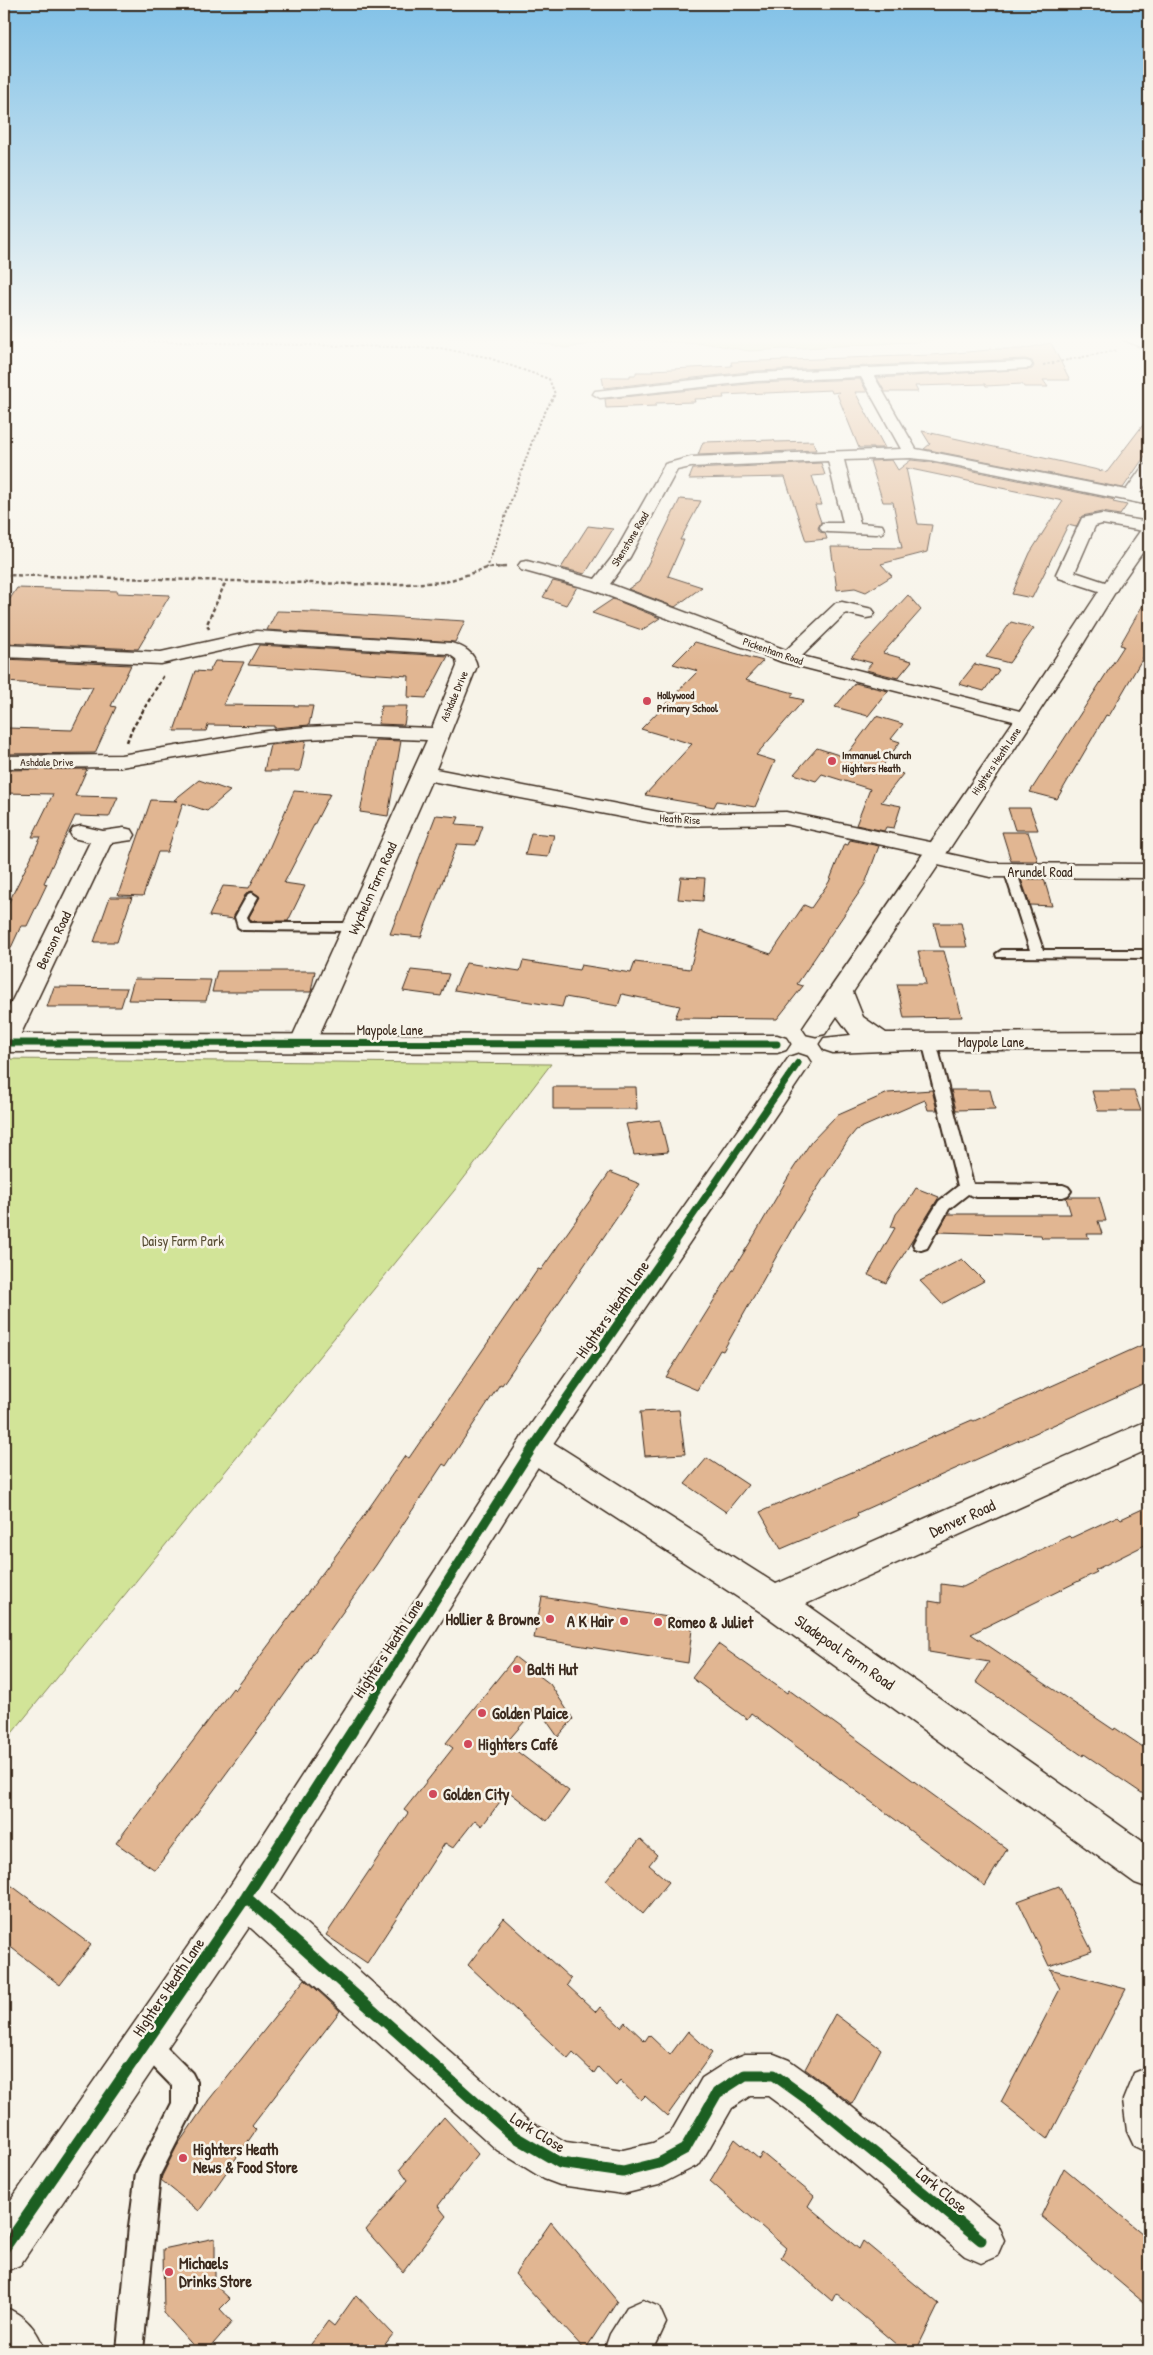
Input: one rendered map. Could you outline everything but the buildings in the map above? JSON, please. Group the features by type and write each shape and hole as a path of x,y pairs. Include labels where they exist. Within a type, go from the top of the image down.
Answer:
{"street":[{"path":"908,447 911,453"},
{"name":"Shenstone Road","path":"599,586 621,558 671,467 691,462 911,453 1149,500"},
{"path":"834,457 853,528"},
{"path":"1130,496 1149,469"},
{"path":"1108,589 1065,574 1088,522 1102,519 1149,529"},
{"path":"828,527 876,528"},
{"name":"Highters Heath Lane","path":"4,2249 246,1897 787,1053 778,1037 789,1028 806,1026 824,1036 841,991 935,854 1149,529"},
{"name":"Pickenham Road","path":"527,566 599,586 789,658 1024,718"},
{"path":"789,658 842,607 866,613"},
{"name":"Ashdale Drive","path":"4,651 143,659 176,656 256,636 429,647 460,651 464,655 467,666 438,734 350,731 267,736 121,762 4,762"},
{"name":"Wychelm Farm Road","path":"304,1042 424,773 438,734"},
{"name":"Heath Rise","path":"424,773 669,820 786,818 935,854"},
{"name":"Benson Road","path":"4,1042 103,835"},
{"name":"Arundel Road","path":"935,854 990,870 1149,871"},
{"path":"841,991 846,1013 865,1033 882,1042"},
{"name":"Maypole Lane","path":"4,1042 304,1042 787,1053 816,1063 824,1060 833,1050 824,1036"},
{"name":"Maypole Lane","path":"824,1036 882,1042 1149,1041"},
{"name":"Denver Road","path":"774,1602 1149,1434"},
{"name":"Sladepool Farm Road","path":"533,1447 774,1602 1149,1869"},
{"name":"Lark Close","path":"246,1897 512,2135 560,2164 623,2172 659,2164 685,2149 717,2093 745,2075 774,2075 824,2112 982,2240"},
{"path":"1149,2088 1144,2100 1149,2130"},
{"path":"4,2330 22,2351"}],"lane":[{"path":"1010,870 1038,954"},
{"path":"252,898 241,917 242,924 248,927 355,927"},
{"path":"1002,954 1149,954"},
{"path":"928,1041 966,1188"},
{"path":"966,1188 976,1191 1063,1191"},
{"path":"920,1244 944,1205 966,1188"},
{"path":"130,2351 141,2226 148,2173 184,2105 184,2081 146,2043"}],"path":[{"path":"487,568 530,447"},
{"path":"4,575 387,585 445,582 487,568 527,566"},
{"path":"217,645 207,624 226,581"},
{"path":"121,762 131,731 176,656"}],"green space":[{"name":"Daisy Farm Park","path":"4,1059 551,1064 458,1186 4,1743"}],"cycle path":[{"path":"4,1043 777,1044"},
{"path":"4,2249 246,1897 533,1447 798,1063"},
{"path":"246,1897 512,2135 560,2163 623,2172 659,2163 685,2149 717,2093 745,2075 774,2075 817,2106 981,2240"}],"place":[{"name":"Hollywood Primary School","path":"647,701"},
{"name":"Immanuel Church Highters Heath","path":"832,761"},
{"name":"Hollier & Browne","path":"550,1619"},
{"name":"A K Hair","path":"624,1621"},
{"name":"Romeo & Juliet","path":"658,1622"},
{"name":"Balti Hut","path":"517,1669"},
{"name":"Golden Plaice","path":"482,1713"},
{"name":"Highters Café","path":"468,1744"},
{"name":"Golden City","path":"433,1794"},
{"name":"Highters Heath News & Food Store","path":"183,2158"},
{"name":"Michaels Drinks Store","path":"169,2272"}]}
